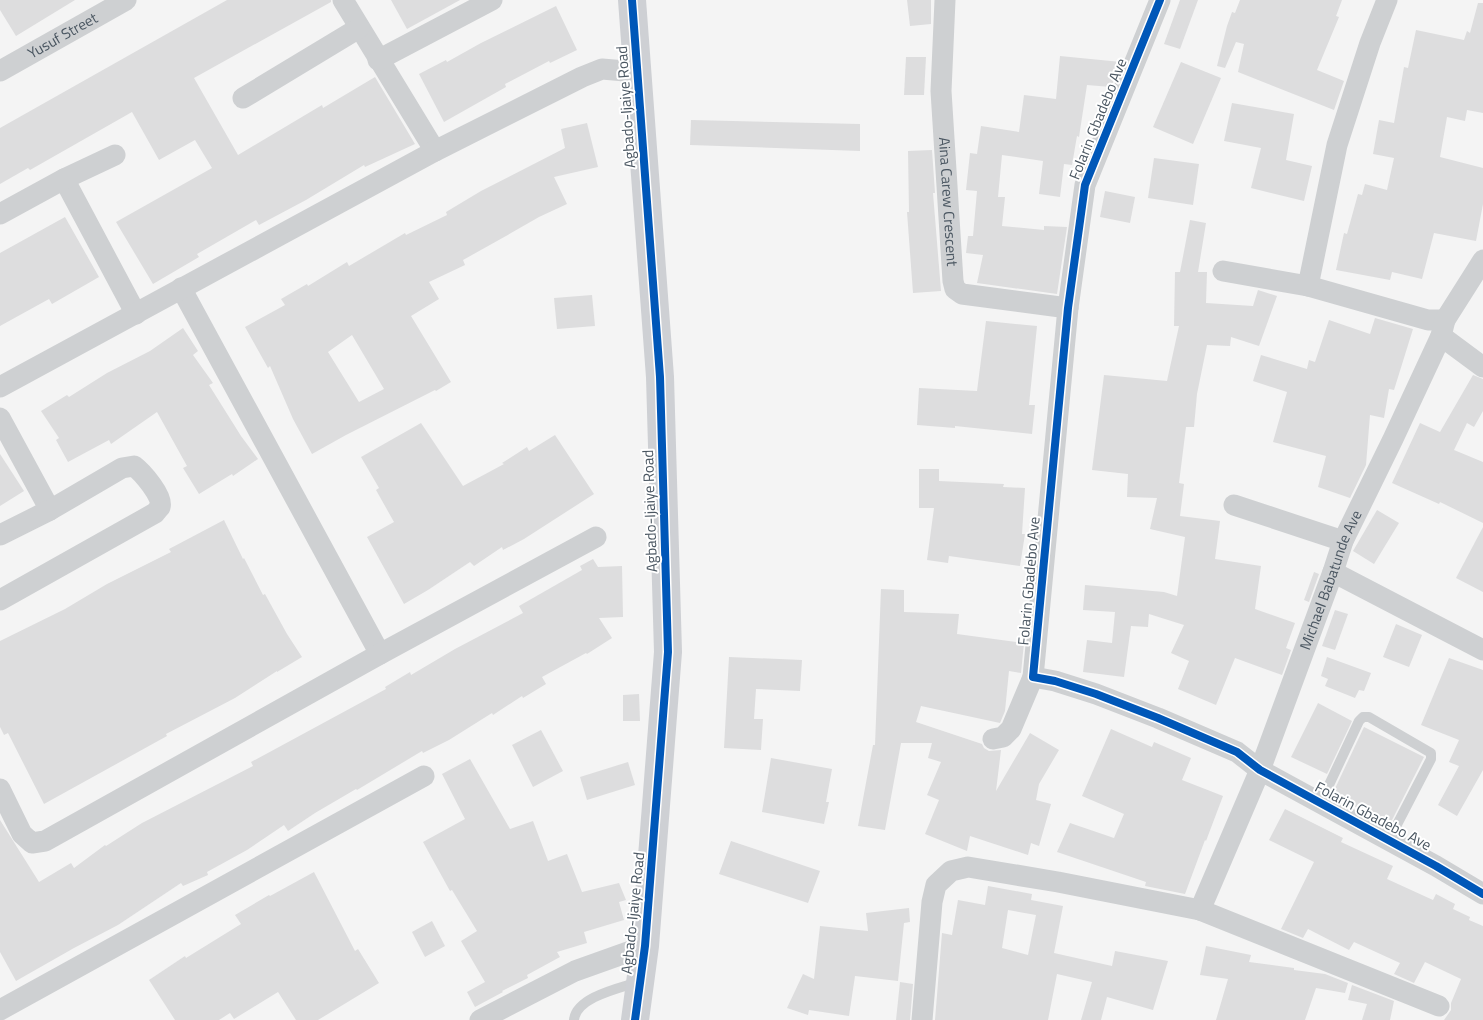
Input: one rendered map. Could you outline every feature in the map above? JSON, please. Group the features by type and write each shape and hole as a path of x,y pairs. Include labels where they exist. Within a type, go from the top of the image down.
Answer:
{"street":[{"name":"Yusuf Street","path":"0,71 126,0"},
{"path":"343,0 435,151"},
{"path":"378,60 492,0"},
{"name":"Agbado-Ijaiye Road","path":"632,0 660,377 668,652 646,946 635,1020"},
{"name":"Aina Carew Crescent","path":"945,0 941,91 955,289 962,294 1068,308"},
{"name":"Folarin Gbadebo Ave","path":"1160,0 1085,185 1068,308 1033,677 1055,681 1096,694 1237,752 1260,770 1389,840 1483,894"},
{"path":"1308,286 1336,145 1370,43 1387,0"},
{"path":"243,98 359,28"},
{"path":"0,387 435,151 602,68 637,72"},
{"path":"0,214 115,155"},
{"path":"64,180 136,314"},
{"name":"Michael Babatunde Ave","path":"1200,910 1260,770 1343,541 1393,439 1443,328 1483,260"},
{"path":"1223,271 1308,286 1428,320 1443,328 1483,367"},
{"path":"181,288 380,654"},
{"path":"0,418 50,510"},
{"path":"0,535 50,510 122,468 134,466 142,472 160,500 160,508 154,513 0,600"},
{"path":"1234,506 1343,541"},
{"path":"0,789 22,834 32,843 45,841 380,654 596,537"},
{"path":"1333,572 1483,650"},
{"path":"993,739 1003,737 1012,729 1033,677"},
{"path":"0,1010 424,776"},
{"path":"922,1020 932,902 936,885 951,871 968,867 1058,882 1200,910 1439,1006"},
{"path":"480,1020 507,1014 575,971 646,946"}],"lane":[{"path":"1320,804 1359,721 1363,717 1369,717 1431,753 1431,760 1389,840"},
{"path":"574,1020 577,1009 594,997 640,981"}],"building":[{"path":"0,0 75,0 16,36 0,10"},
{"path":"227,0 331,0 331,2 194,78 238,155 322,105 323,108 375,77 415,144 365,167 364,165 306,200 259,225 256,220 197,254 199,257 153,284 116,222 212,168 195,140 159,160 132,112 30,170 28,168 0,184 0,128"},
{"path":"391,0 460,0 407,29"},
{"path":"907,0 931,0 931,24 910,26"},
{"path":"1180,0 1198,0 1180,49 1164,44"},
{"path":"1240,0 1342,0 1336,16 1339,17 1317,70 1344,81 1334,110 1238,72 1244,44 1236,42 1225,68 1217,66 1227,26 1232,12 1235,13"},
{"path":"1478,3 1483,3 1483,113 1467,110 1465,121 1447,117 1440,157 1483,168 1483,204 1476,241 1434,233 1422,279 1392,272 1390,280 1336,270 1344,233 1347,234 1358,194 1362,195 1365,184 1387,190 1394,158 1373,154 1379,120 1394,123 1404,67 1408,68 1416,30 1464,40 1467,31 1470,33"},
{"path":"556,6 577,50 550,63 549,61 505,84 506,87 444,122 419,74 446,60 447,62"},
{"path":"1060,56 1121,62 1111,87 1087,85 1079,137 1077,136 1072,165 1064,164 1060,197 1039,194 1043,161 1002,155 998,197 1005,197 1002,226 1044,230 1044,226 1067,227 1057,294 977,283 983,255 966,253 968,236 973,236 977,191 966,190 970,153 977,154 981,126 1019,132 1024,95 1056,99"},
{"path":"906,57 926,57 924,95 904,95"},
{"path":"1181,62 1221,78 1193,144 1153,127"},
{"path":"1232,103 1294,114 1286,160 1312,166 1304,201 1251,188 1261,148 1224,141"},
{"path":"691,120 860,124 860,151 690,145"},
{"path":"587,123 598,167 554,177 567,204 539,217 463,260 465,265 429,282 439,299 411,316 451,382 312,454 293,419 270,366 268,368 245,327 285,305 281,299 307,284 308,286 347,262 349,266 405,233 406,235 447,215 446,212 481,191 565,148 561,129","holes":["352,335 384,389 359,402 328,352"]},
{"path":"932,150 935,193 933,193 941,291 913,293 907,212 909,212 908,151"},
{"path":"1154,158 1199,164 1193,205 1148,198"},
{"path":"1105,191 1135,197 1130,223 1100,217"},
{"path":"65,217 99,277 52,304 49,299 0,326 0,253"},
{"path":"1190,220 1206,223 1198,272 1207,272 1206,303 1253,306 1258,290 1277,296 1259,346 1231,337 1230,346 1207,345 1197,394 1194,427 1186,427 1179,483 1184,484 1180,516 1220,521 1215,559 1261,566 1255,609 1295,623 1286,648 1291,650 1282,675 1235,658 1216,705 1178,689 1189,661 1171,653 1184,625 1149,614 1148,627 1131,626 1124,677 1083,672 1087,640 1112,643 1115,612 1083,610 1085,585 1164,592 1177,596 1185,537 1150,529 1157,498 1127,497 1128,474 1092,470 1104,375 1167,381 1179,326 1174,326 1175,272 1180,272"},
{"path":"592,295 595,326 557,329 554,298"},
{"path":"1375,318 1413,329 1394,390 1389,389 1384,418 1370,415 1366,465 1350,498 1318,487 1326,456 1273,442 1287,392 1253,381 1261,355 1307,369 1309,360 1315,362 1329,320 1370,334"},
{"path":"986,321 1037,326 1029,405 1035,405 1032,434 955,426 955,428 917,425 919,388 977,391"},
{"path":"183,328 198,351 193,355 213,383 209,385 258,459 233,476 232,474 199,494 183,468 187,466 157,412 111,444 109,440 68,462 56,440 59,438 41,411 150,351"},
{"path":"1473,375 1483,379 1483,411 1474,427 1467,423 1454,450 1483,462 1483,523 1440,502 1439,504 1392,483 1420,423 1440,432"},
{"path":"421,423 463,486 504,464 502,463 527,447 529,451 555,435 594,494 524,539 503,550 502,547 474,566 470,562 404,604 367,537 394,522 376,490 379,488 361,457"},
{"path":"0,454 24,491 0,506"},
{"path":"919,469 939,469 939,481 1004,484 1003,487 1025,488 1022,534 1025,534 1020,566 949,556 948,563 927,560 934,508 919,508"},
{"path":"1377,510 1399,523 1374,564 1353,551"},
{"path":"224,520 263,595 265,594 302,657 235,698 166,734 167,736 44,804 8,733 4,735 0,727 0,641 65,609 107,584 171,552 169,549"},
{"path":"1483,527 1483,592 1456,578"},
{"path":"593,559 598,567 622,566 623,617 599,618 612,638 587,654 542,677 546,684 523,698 522,696 493,715 492,713 449,740 423,753 422,751 315,813 288,831 284,825 247,850 207,872 208,875 183,886 181,883 118,925 16,981 0,952 0,820 39,882 71,863 74,868 105,845 142,823 253,766 251,762 386,689 385,687 410,672 411,675 523,613 519,606 582,570 580,566"},
{"path":"1314,572 1319,574 1309,602 1304,600"},
{"path":"881,589 904,590 904,612 959,614 957,634 1024,643 1021,673 1009,671 1005,711 1000,723 921,706 916,722 982,744 989,751 1001,750 996,791 1030,733 1059,750 1039,784 1036,800 1051,804 1039,846 1031,843 1028,855 970,836 967,851 925,834 939,800 927,795 941,762 928,758 932,743 901,743 885,830 858,826 873,745 875,745"},
{"path":"1335,610 1348,614 1335,650 1322,646"},
{"path":"1396,624 1422,635 1409,667 1383,657"},
{"path":"729,657 802,660 800,691 756,689 754,719 763,719 761,750 724,748"},
{"path":"1327,657 1371,673 1364,691 1359,690 1355,698 1325,686 1328,679 1321,676"},
{"path":"1449,658 1483,670 1483,770 1457,816 1438,805 1459,766 1449,762 1459,740 1421,725"},
{"path":"639,694 640,721 623,721 623,695"},
{"path":"1318,703 1352,721 1327,774 1291,757"},
{"path":"1364,727 1424,757 1390,824 1332,795"},
{"path":"1111,729 1152,747 1154,742 1191,758 1182,780 1223,796 1185,894 1145,886 1146,882 1057,852 1070,823 1114,838 1124,814 1082,796"},
{"path":"541,730 563,771 533,787 512,745"},
{"path":"771,758 832,769 826,802 829,802 824,824 762,812"},
{"path":"470,759 510,829 533,821 548,861 567,854 582,892 619,883 626,900 619,902 624,920 584,932 587,943 557,952 560,957 527,975 528,978 475,1007 467,992 485,982 461,941 477,931 452,890 450,891 423,842 465,819 442,774"},
{"path":"628,762 635,785 587,800 580,777"},
{"path":"1285,809 1343,838 1341,842 1393,866 1387,879 1433,900 1436,894 1455,904 1453,909 1470,917 1469,920 1483,926 1483,1020 1444,1020 1451,1010 1451,1003 1461,979 1425,962 1414,983 1394,974 1400,963 1354,942 1349,950 1308,929 1303,938 1281,929 1314,862 1269,840"},
{"path":"731,841 820,871 808,903 719,874"},
{"path":"314,872 355,951 358,949 379,983 318,1020 296,1020 278,992 234,1019 230,1013 219,1020 175,1020 149,980 185,956 186,958 241,924 235,915"},
{"path":"988,886 1032,894 1031,900 1063,906 1054,953 1112,966 1115,951 1168,961 1153,1010 1107,997 1101,1020 1081,1020 1092,982 1057,974 1048,1020 935,1020 942,933 952,935 958,900 985,905","holes":["1008,910 1036,915 1028,955 1002,948"]},
{"path":"909,908 910,922 904,923 898,981 855,976 849,1016 809,1010 808,1015 787,1008 803,974 814,979 820,926 868,931 866,913"},
{"path":"432,921 445,946 425,957 412,932"},
{"path":"1206,946 1251,955 1249,962 1325,974 1348,983 1345,993 1316,988 1305,1020 1216,1020 1228,979 1200,975"},
{"path":"900,982 913,984 910,1020 896,1020"},
{"path":"1352,985 1394,1001 1390,1020 1362,1020 1367,1004 1348,1000"}],"cycle path":[{"path":"632,0 660,377 668,652 645,946 635,1020"},
{"path":"1160,0 1085,185 1068,308 1033,677 1055,681 1096,694 1237,752 1260,770 1436,866 1483,894"}]}
